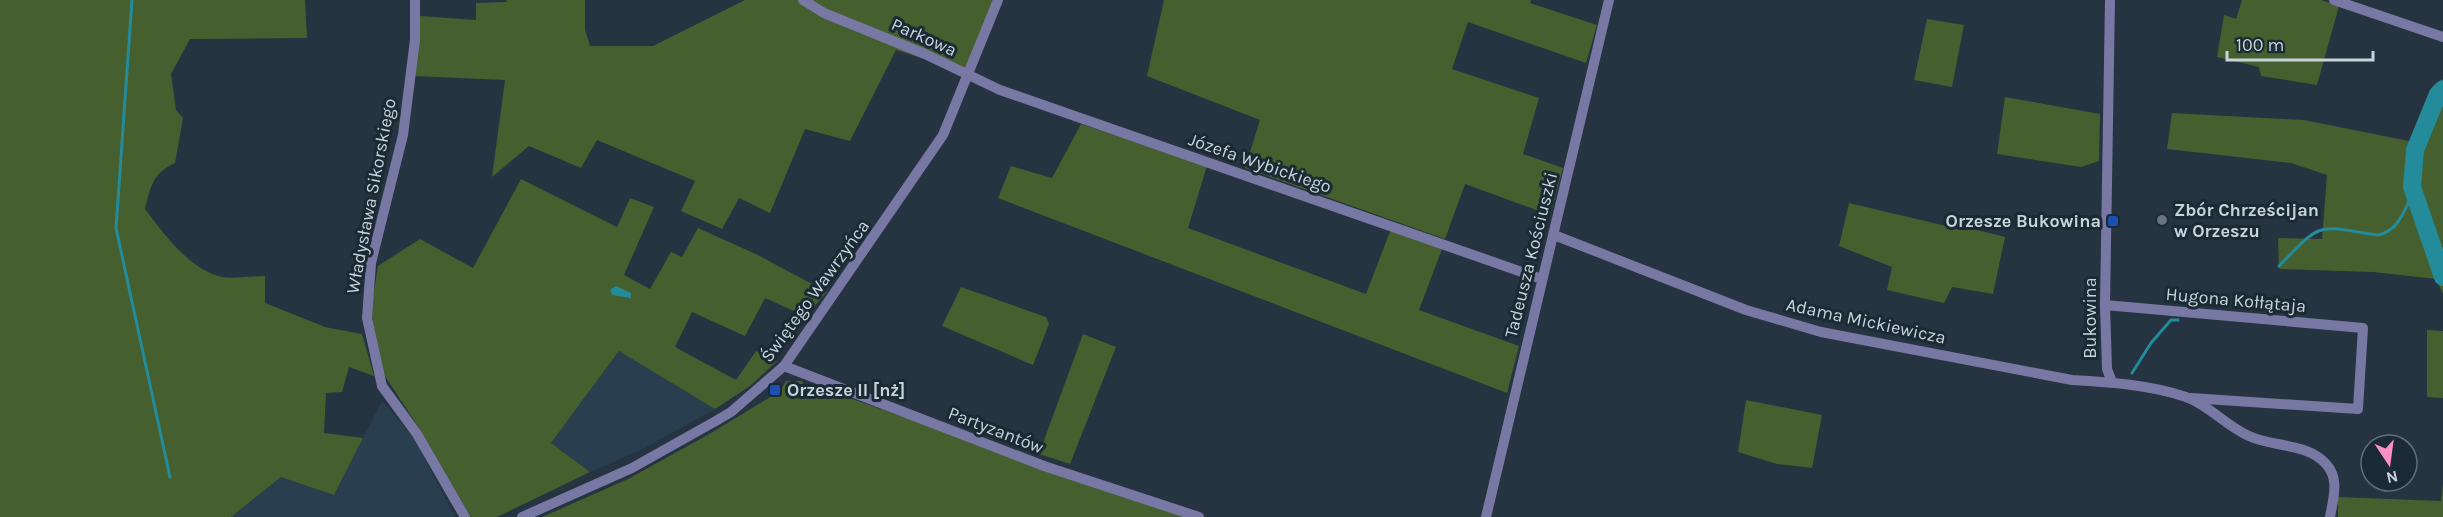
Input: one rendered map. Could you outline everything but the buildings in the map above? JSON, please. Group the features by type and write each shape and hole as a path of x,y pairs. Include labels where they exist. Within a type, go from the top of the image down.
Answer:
{"street":[{"name":"Władysława Sikorskiego","path":"415,0 415,40 403,135 371,264 367,318 382,386 417,434 465,517"},
{"name":"Parkowa","path":"803,0 824,13 925,54 968,75"},
{"name":"Świętego Wawrzyńca","path":"522,517 632,468 714,422 739,405 784,366 943,135 998,0"},
{"name":"Tadeusza Kościuszki","path":"1486,517 1609,0"},
{"name":"Bukowina","path":"2110,0 2106,369 2112,382 2187,397 2248,436 2300,449 2319,458 2327,465 2334,480 2330,517"},
{"path":"2334,0 2443,38"},
{"name":"Józefa Wybickiego","path":"968,75 1000,90 1542,279"},
{"name":"Adama Mickiewicza","path":"1554,235 1746,310 1821,332 2072,380 2112,382"},
{"name":"Hugona Kołłątaja","path":"2105,305 2363,328 2358,409 2187,397"},
{"name":"Partyzantów","path":"784,366 1044,466 1199,517"}],"shaded area":[{"path":"619,351 715,409 641,450 590,472 551,443"},
{"path":"382,401 414,438 455,517 231,517 281,476 334,495"}],"green space":[{"path":"0,0 305,0 307,38 190,39 171,74 176,110 183,118 175,163 157,176 151,187 145,209 179,250 199,267 222,277 265,276 265,303 325,327 362,334 374,376 349,367 342,392 326,393 324,433 363,438 334,495 281,477 231,517 0,517"},
{"path":"506,0 585,0 585,30 590,46 653,46 745,0 993,0 964,71 896,50 850,141 805,129 770,213 739,198 722,229 681,211 695,181 597,140 581,168 529,146 492,177 505,80 414,76 420,16 476,20 476,3 507,2"},
{"path":"1164,0 1531,0 1530,3 1597,25 1586,63 1468,22 1452,69 1539,98 1523,154 1563,168 1550,215 1465,184 1445,239 1245,168 1260,120 1147,76"},
{"path":"2242,0 2321,0 2339,6 2317,85 2261,76 2259,67 2217,57 2224,15 2236,19"},
{"path":"1927,19 1964,25 1952,87 1914,80"},
{"path":"2443,79 2443,294 2436,279 2373,272 2279,269 2278,238 2322,239 2327,175 2291,163 2167,149 2172,113 2304,120 2414,142 2437,87"},
{"path":"2005,97 2100,114 2099,161 2081,167 1997,154"},
{"path":"1081,124 1207,166 1188,228 1366,294 1391,229 1442,249 1419,310 1519,346 1507,393 998,198 1011,166 1052,178"},
{"path":"521,179 617,227 630,198 654,207 624,275 650,289 671,252 682,257 698,228 758,255 827,292 805,316 765,298 745,336 692,312 675,347 736,380 756,351 777,361 750,386 715,409 619,351 551,443 590,472 497,517 471,517 419,428 381,370 371,310 378,266 420,239 473,268"},
{"path":"1849,203 1963,230 1973,229 2005,237 1993,294 1952,287 1944,303 1887,290 1892,267 1839,246"},
{"path":"961,287 1046,317 1049,324 1033,365 942,326"},
{"path":"2427,330 2443,331 2443,398 2427,397"},
{"path":"1083,334 1116,347 1070,464 1039,454"},
{"path":"786,381 802,381 807,393 824,399 844,396 1185,517 542,517 628,479 711,433 780,391"},
{"path":"1746,400 1822,415 1812,468 1777,464 1738,452"},
{"path":"2443,483 2443,517 2338,517 2338,497 2441,501"}],"water":[{"path":"616,286 631,293 631,298 612,295 610,290"}],"waterway":[{"path":"132,0 116,228 170,477"},
{"path":"2443,89 2438,94 2415,150 2412,187 2443,277"},
{"path":"2279,266 2305,240 2322,230 2378,235 2392,229 2414,191"},
{"path":"2132,373 2151,343 2171,320 2178,320"}],"place":[{"name":"Zbór Chrześcijan w Orzeszu","path":"2162,220"},
{"name":"Orzesze Bukowina","path":"2113,221"},
{"name":"Orzesze II [nż]","path":"775,390"}]}
